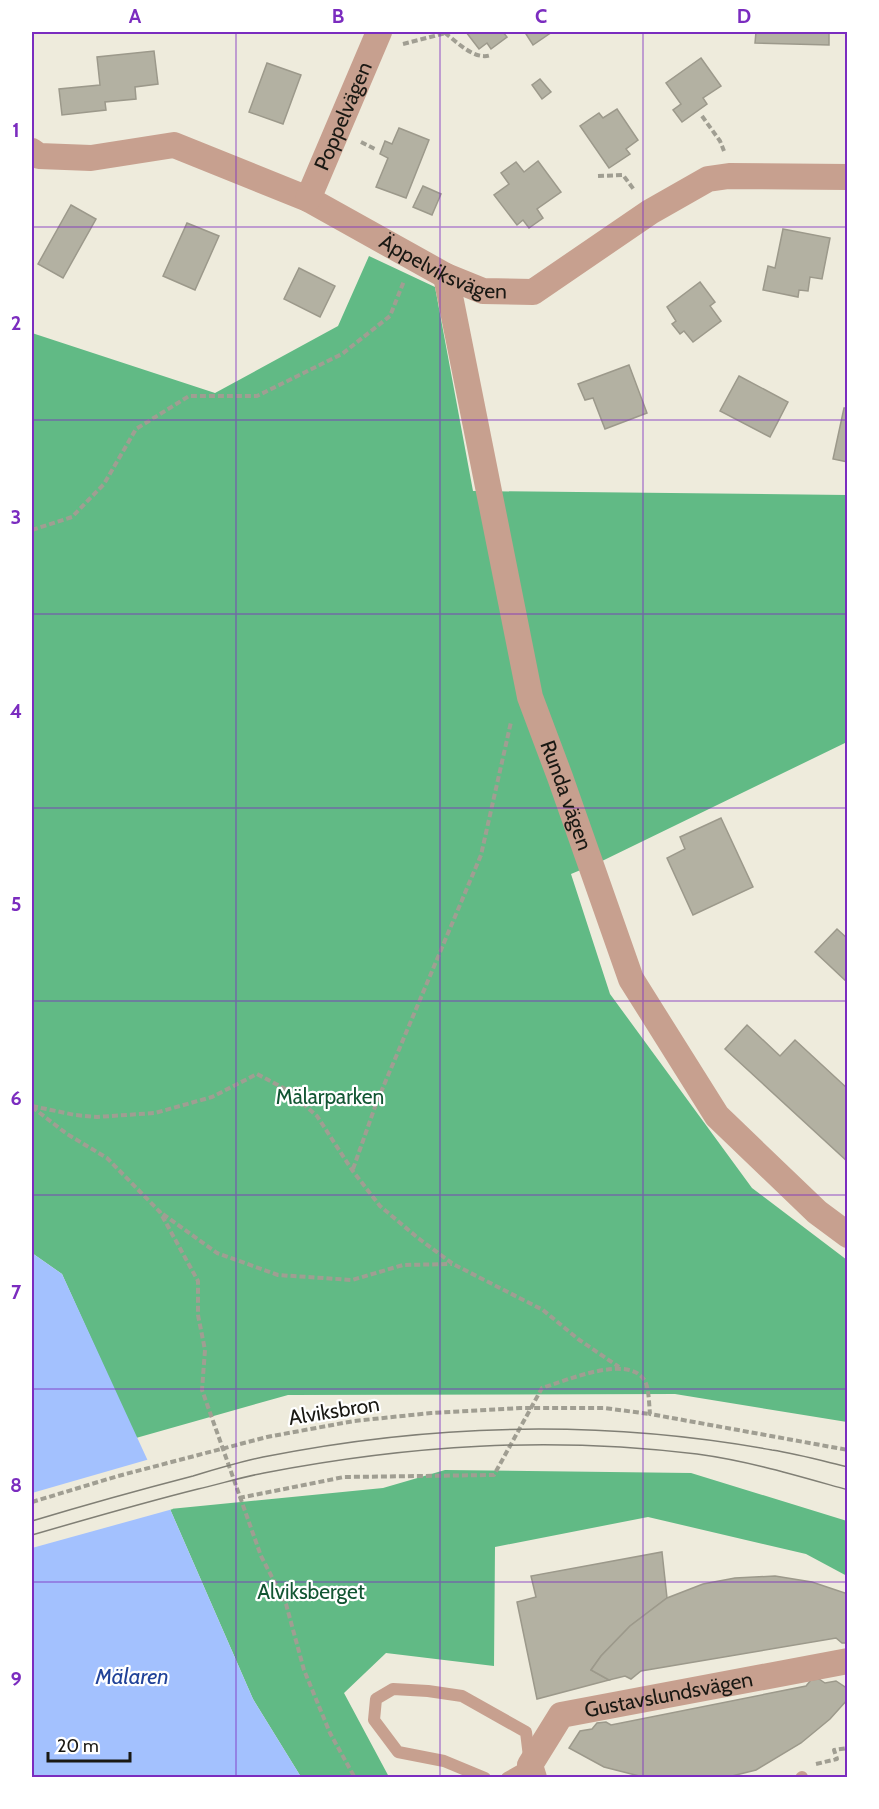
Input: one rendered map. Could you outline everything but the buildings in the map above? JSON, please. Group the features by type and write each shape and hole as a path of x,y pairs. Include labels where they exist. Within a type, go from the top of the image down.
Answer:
{"street":[{"name":"Poppelvägen","path":"308,199 379,32"},
{"name":"Äppelviksvägen","path":"32,151 39,156 92,158 174,145 308,199 446,276 483,291 533,292 650,212 708,178 729,176 848,177"},
{"name":"Runda vägen","path":"446,276 530,697 631,979 717,1116 817,1212 848,1235"},
{"name":"Gustavslundsvägen","path":"532,1771 561,1714 848,1661"}],"lane":[{"path":"485,1778 444,1761 398,1752 374,1720 376,1699 393,1689 462,1695 526,1732 532,1771 507,1778"}],"path":[{"path":"403,44 446,32 480,57 491,55"},
{"path":"702,116 720,141 726,157 729,176"},
{"path":"360,141 377,150"},
{"path":"598,176 623,175 650,212"},
{"path":"32,530 72,517 104,484 136,429 189,396 256,396 342,354 390,316 414,258"},
{"path":"352,1170 376,1104 481,855 512,715"},
{"path":"32,1106 97,1117 155,1113 212,1097 257,1074 289,1091 317,1116 352,1170 380,1206 453,1264 543,1310 578,1339 619,1368"},
{"path":"32,1106 67,1134 107,1158 160,1212 217,1253 278,1275 352,1280 403,1265 453,1264"},
{"path":"160,1212 198,1281 198,1316 205,1350 202,1390 239,1498 261,1556 286,1604 304,1670 330,1733 355,1778"},
{"path":"239,1498 344,1477 494,1475 542,1388 593,1372 619,1368 638,1372 646,1382 650,1414"},
{"name":"Alviksbron","path":"32,1502 118,1476 267,1437 354,1420 430,1413 520,1408 604,1408 650,1414 848,1450"},
{"path":"810,1766 837,1759 834,1750 848,1748"}],"green space":[{"name":"Mälarparken","path":"369,256 435,287 473,491 847,495 847,742 571,874 610,994 752,1188 847,1260 847,1422 675,1394 288,1395 136,1438 62,1274 32,1253 32,333 215,393 338,326"},
{"name":"Alviksberget","path":"445,1470 691,1473 847,1521 847,1576 806,1554 648,1517 495,1547 494,1666 386,1653 344,1693 389,1777 301,1777 253,1699 170,1509 383,1488"}],"water":[{"name":"Mälaren","path":"32,1253 62,1274 170,1509 253,1699 301,1777 32,1777"}],"pier":[{"path":"150,1459 173,1509 32,1548 32,1493"}],"tram line":[{"path":"32,1521 263,1457 390,1437 454,1432 517,1429 644,1433 772,1450 848,1467"},
{"path":"32,1535 256,1475 318,1463 372,1456 480,1446 588,1445 697,1454 792,1474 848,1490"}]}
